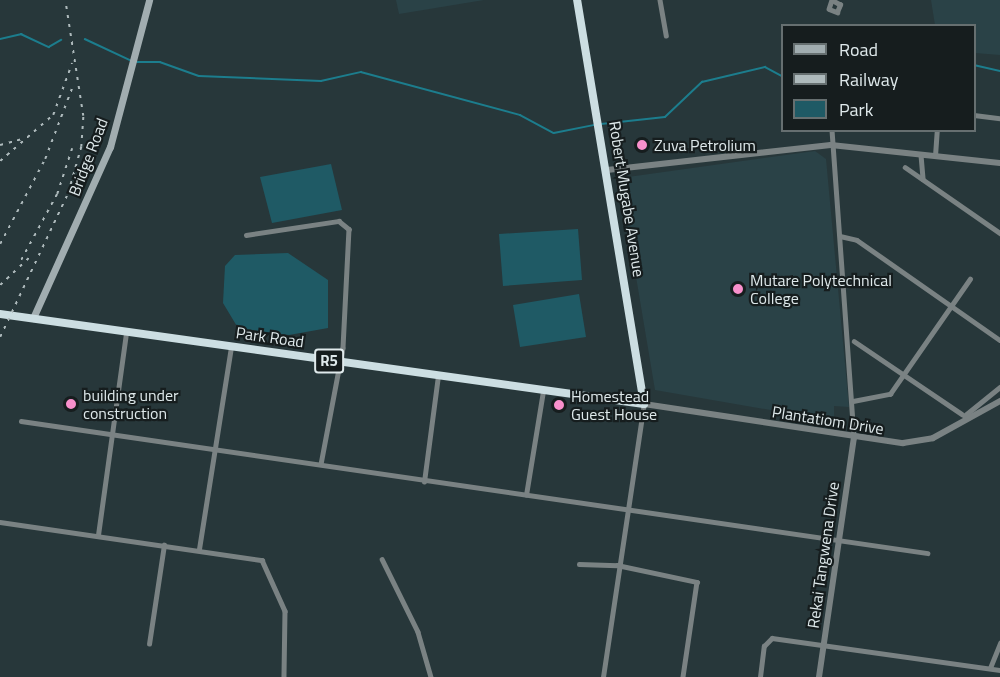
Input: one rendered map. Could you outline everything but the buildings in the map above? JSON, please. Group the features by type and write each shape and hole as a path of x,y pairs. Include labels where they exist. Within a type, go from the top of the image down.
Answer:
{"highway":[{"name":"Robert Mugabe Avenue","path":"577,0 644,404"},
{"name":"Park Road","path":"8,315 644,404"}],"main road":[{"name":"Bridge Road","path":"33,318 110,147 137,55 149,0"}],"street":[{"path":"660,0 666,35"},
{"path":"976,115 1000,118"},
{"path":"832,132 831,145 853,401 854,438"},
{"path":"935,156 937,132"},
{"path":"607,170 831,145 1000,163"},
{"path":"921,154 923,179"},
{"path":"905,167 1000,232"},
{"path":"246,235 339,221 347,226 339,362 321,464"},
{"path":"840,236 857,240 1000,340"},
{"path":"853,401 884,398 904,374 970,279"},
{"path":"98,535 114,433 126,332"},
{"path":"854,341 969,420"},
{"path":"199,549 231,346"},
{"path":"424,482 438,376"},
{"path":"962,414 1000,387"},
{"path":"526,495 543,391"},
{"name":"Plantatiom Drive","path":"644,404 854,438 915,443 969,420 1000,401"},
{"path":"603,677 614,633 617,565 644,404"},
{"path":"21,421 216,448 424,482 927,553"},
{"name":"Rekai Tangwena Drive","path":"819,677 854,438"},
{"path":"0,522 199,549 265,562 285,611 284,677"},
{"path":"149,644 164,545"},
{"path":"382,559 413,620 431,677"},
{"path":"579,564 617,565 697,582 683,677"},
{"path":"760,677 764,646 772,638 824,643 1000,670"},
{"path":"990,668 999,661 1000,643"}],"shaded area":[{"path":"396,0 484,0 399,14"},
{"path":"931,0 1000,0 1000,55 976,53 976,24 935,24"},
{"name":"Mutare Polytechnical College","path":"815,151 826,159 849,407 834,406 834,421 655,390 621,187 628,177"}],"green space":[{"path":"331,164 342,210 272,223 260,177"},
{"path":"578,229 582,280 503,286 499,234"},
{"path":"288,253 328,280 328,328 289,335 238,328 223,303 225,266 235,255"},
{"path":"579,294 586,337 520,347 513,305"}],"waterway":[{"path":"0,39 21,34 49,47 61,40"},
{"path":"85,39 130,60"},
{"path":"137,62 160,62 199,76 321,81 361,72 520,115 554,133 594,125"},
{"path":"976,65 1000,71"},
{"path":"601,124 665,117 702,82 765,67 781,75"}],"railway":[{"path":"0,337 68,193 81,147 83,116 65,0"},
{"path":"0,161 53,115 72,63"},
{"path":"0,244 45,159 72,88"},
{"path":"0,145 22,139"},
{"path":"21,260 57,194 72,148"},
{"path":"0,285 32,255"}],"place":[{"name":"Zuva Petrolium","path":"642,145"},
{"name":"Mutare Polytechnical College","path":"738,289"},
{"name":"building under construction","path":"71,404"},
{"name":"Homestead Guest House","path":"559,405"}]}
